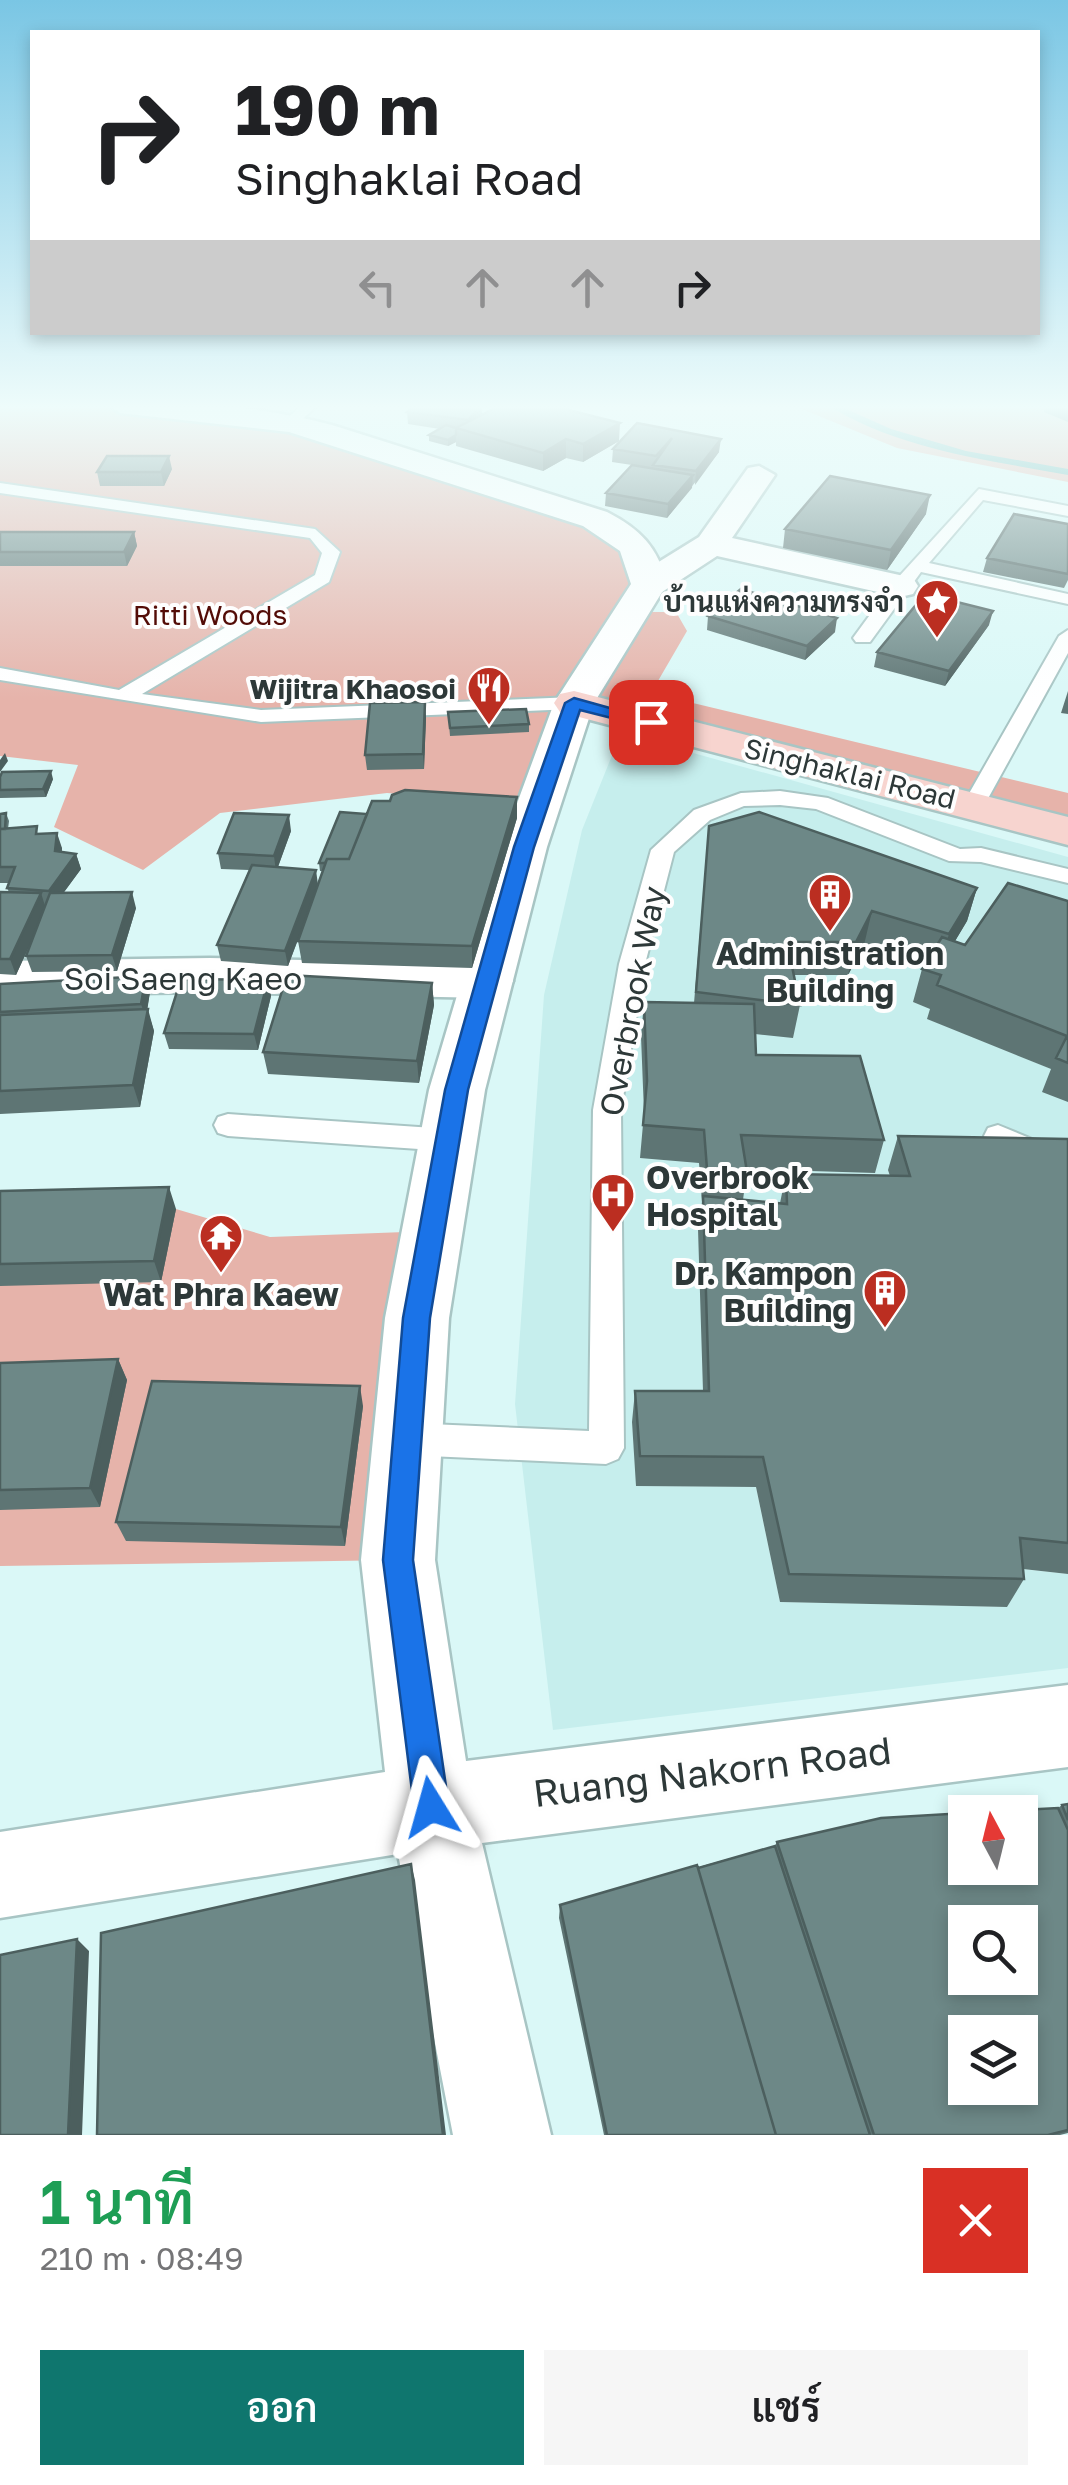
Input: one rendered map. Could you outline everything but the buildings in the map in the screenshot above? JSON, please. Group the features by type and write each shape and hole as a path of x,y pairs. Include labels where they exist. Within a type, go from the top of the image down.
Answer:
{"main road":[{"name":"Singhaklai Road","path":"574,703 1068,831"}],"street":[{"path":"551,504 628,536 643,554 649,584"},
{"path":"502,2135 431,1807 398,1560 416,1318 448,1140 486,981 524,847 574,703 649,584 710,544 739,504"},
{"path":"710,544 909,576"},
{"name":"Soi Saeng Kaeo","path":"0,978 210,975 486,981"},
{"name":"Ruang Nakorn Road","path":"0,1875 431,1807 1068,1726"}],"lane":[{"path":"107,504 315,534 331,552 323,578 122,697"},
{"path":"863,638 970,504"},
{"path":"1029,504 1068,511"},
{"path":"909,576 1068,599"},
{"path":"974,804 1068,636"},
{"path":"0,674 122,697 261,716 574,703"},
{"name":"Overbrook Way","path":"407,1439 606,1448 607,1110 632,964 662,850 702,815 741,800 780,798 820,803 958,856 981,854 1068,876"},
{"path":"228,1126 448,1140"},
{"path":"998,1136 1068,1166"}],"shaded area":[{"name":"Overbrook Hospital","path":"621,733 1068,857 1068,938 913,1002 931,1009 928,1019 1054,1070 1068,1102 1068,1193 899,1209 704,1422 632,1422 637,1486 756,1487 780,1602 1006,1607 1003,1567 1068,1574 1068,1668 553,1730 515,1404 544,995 582,830","holes":["642,1036 741,1205 702,1202 699,1163 644,1115"]}],"green space":[{"name":"Ritti Woods","path":"0,504 546,504 595,519 643,554 632,612 676,612 687,631 651,693 1068,793 1068,825 574,703 523,804 387,793 220,813 143,870 54,827 78,765 0,756"},
{"path":"176,1209 270,1237 432,1231 398,1560 0,1566 0,1213"}],"place":[{"name":"บ้านแห่งความทรงจำ","path":"937,639"},
{"name":"Wijitra Khaosoi","path":"489,726"},
{"name":"Administration Building","path":"830,933"},
{"name":"Overbrook Hospital","path":"613,1233"},
{"name":"Wat Phra Kaew","path":"221,1274"},
{"name":"Dr. Kampon Building","path":"885,1329"}],"route":[{"path":"431,1807 398,1560 416,1318 456,1090 524,847 574,703 651,722"}]}
